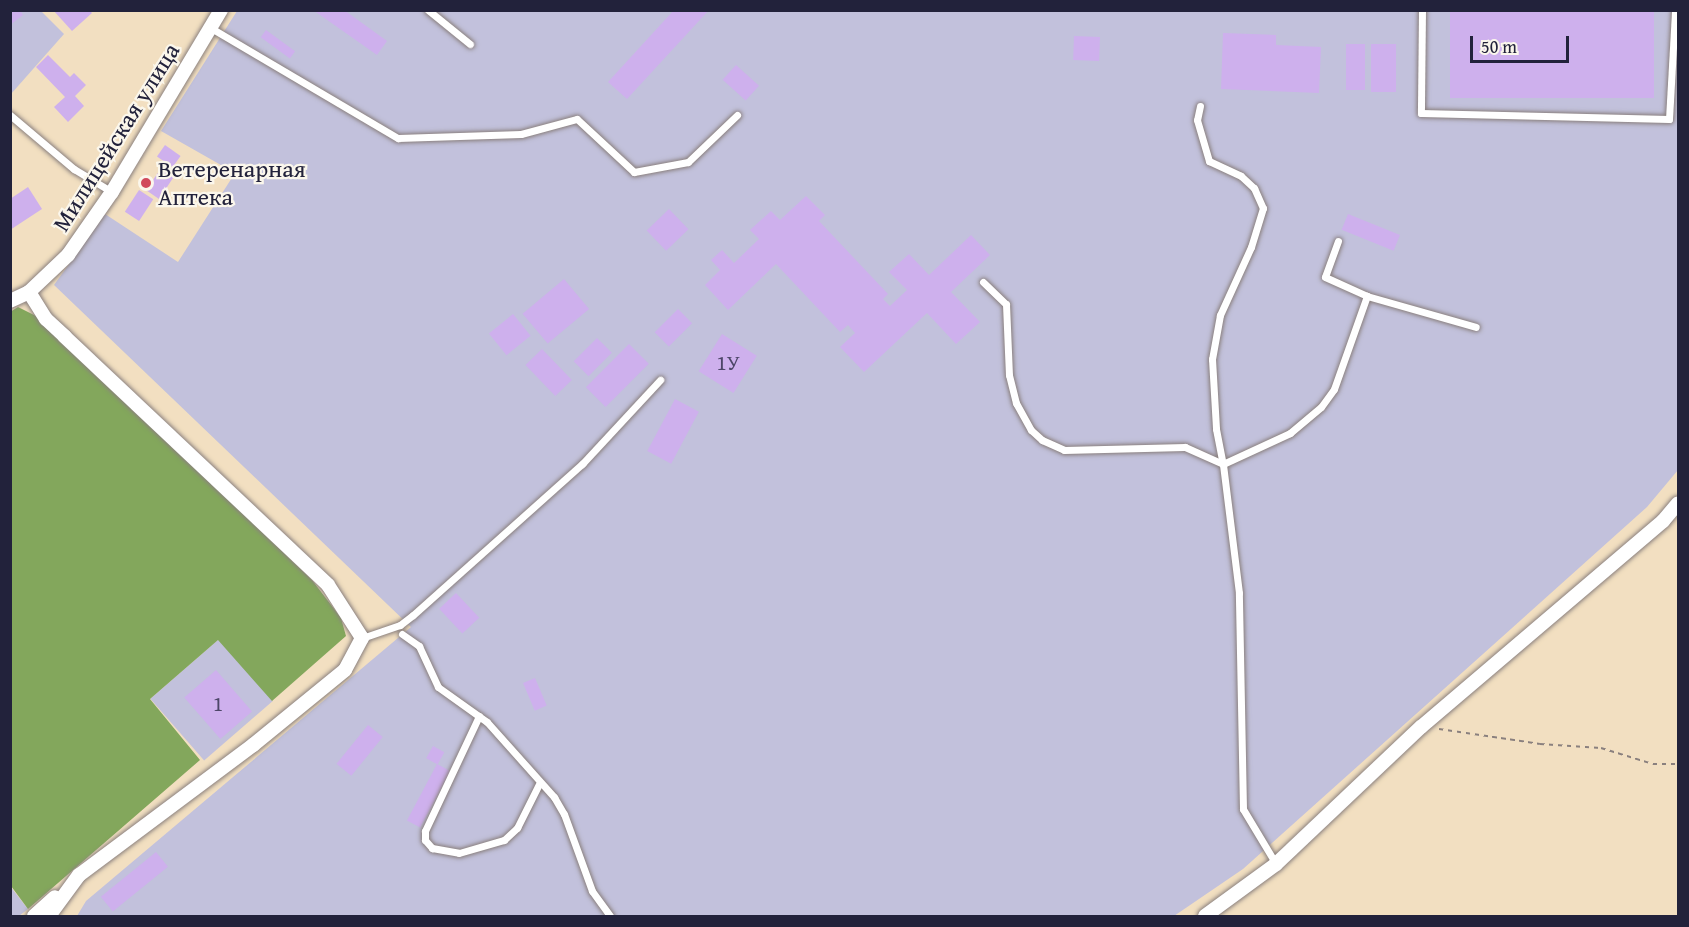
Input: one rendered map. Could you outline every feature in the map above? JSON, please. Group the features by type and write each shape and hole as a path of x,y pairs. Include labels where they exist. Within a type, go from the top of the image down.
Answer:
{"street":[{"name":"Милицейская улица","path":"10,301 29,292 68,255 112,192 221,10"},
{"path":"29,292 46,319 64,337 328,585 344,604 362,638 345,670 79,875 34,916"},
{"path":"1205,916 1276,864 1421,726 1663,521 1678,503"},
{"path":"49,916 79,875"}],"lane":[{"path":"428,10 470,44"},
{"path":"1422,10 1421,113 1669,119 1675,10"},
{"path":"211,28 398,138 520,134 577,119 634,172 688,162 737,115"},
{"path":"1200,106 1197,120 1209,161 1241,176 1254,188 1263,208 1251,247 1220,315 1212,359 1216,429 1223,464 1239,593 1243,809 1276,864"},
{"path":"10,115 74,169 112,192"},
{"path":"1338,241 1325,277 1367,296 1476,327"},
{"path":"983,282 1006,304 1009,375 1016,403 1031,430 1042,440 1064,450 1185,447 1223,464 1290,433 1321,407 1334,389 1367,296"},
{"path":"362,638 400,625 412,615 582,464 660,380"},
{"path":"402,634 419,646 438,687 479,716 564,814 592,891 610,916"},
{"path":"479,716 425,831 425,840 432,848 459,853 504,840 517,828 539,784"}],"path":[{"path":"1421,726 1540,744 1601,748 1653,764 1678,764"}],"shaded area":[{"path":"11,11 41,11 64,34 11,94"},
{"path":"237,11 1678,11 1678,470 1647,507 1243,869 1174,916 77,916 86,901 411,627 54,285 105,214 178,262 235,173 161,131"},
{"path":"219,639 273,701 204,761 150,699"},
{"path":"10,886 28,909 19,916 11,916"}],"green space":[{"path":"18,307 40,318 312,580 341,618 346,636 272,701 218,640 150,699 200,760 28,909 11,886 10,312"}],"building":[{"path":"10,10 20,10 23,15 10,25"},
{"path":"53,10 89,10 92,13 72,31"},
{"path":"313,10 344,10 387,41 377,55"},
{"path":"674,10 709,10 627,99 608,82"},
{"path":"1450,10 1654,10 1654,98 1450,98"},
{"path":"266,30 295,51 290,58 261,37"},
{"path":"1223,33 1276,35 1276,45 1321,47 1319,93 1221,89"},
{"path":"1074,36 1100,37 1099,61 1073,60"},
{"path":"1346,44 1365,44 1365,90 1346,90"},
{"path":"1371,44 1396,44 1396,92 1371,92"},
{"path":"48,55 70,77 74,73 86,85 75,96 84,106 68,122 54,107 65,97 36,67"},
{"path":"736,65 759,86 746,101 723,80"},
{"path":"165,145 181,156 173,167 157,156"},
{"path":"162,167 175,175 159,199 140,186 147,176 153,180"},
{"path":"28,187 42,209 10,230 10,199"},
{"path":"139,190 153,199 139,221 125,212"},
{"path":"806,196 825,215 819,221 888,294 883,299 890,306 907,290 889,272 909,254 929,275 971,235 990,255 951,292 980,322 956,344 927,313 864,372 840,347 855,333 848,325 840,332 776,264 728,310 705,285 720,270 711,260 722,250 734,263 759,239 750,230 771,211 780,220"},
{"path":"669,209 688,229 666,251 647,231"},
{"path":"1348,214 1400,235 1394,251 1342,230"},
{"path":"564,279 589,309 548,344 523,314"},
{"path":"678,309 692,323 669,346 655,332"},
{"path":"513,314 531,336 507,355 489,334"},
{"path":"722,334 757,356 733,393 699,371"},
{"path":"597,338 612,353 589,376 574,361"},
{"path":"629,344 649,364 606,407 586,387"},
{"path":"542,349 572,380 555,396 525,365"},
{"path":"675,399 699,412 671,464 647,451"},
{"path":"456,593 479,618 462,634 439,609"},
{"path":"216,670 252,712 220,739 184,698"},
{"path":"535,678 547,706 535,711 523,683"},
{"path":"368,725 383,737 351,776 337,764"},
{"path":"433,746 444,752 438,765 426,758"},
{"path":"437,764 450,771 420,828 407,821"},
{"path":"156,852 168,867 113,911 101,897"}],"place":[{"name":"Ветеренарная Аптека","path":"146,183"}]}
